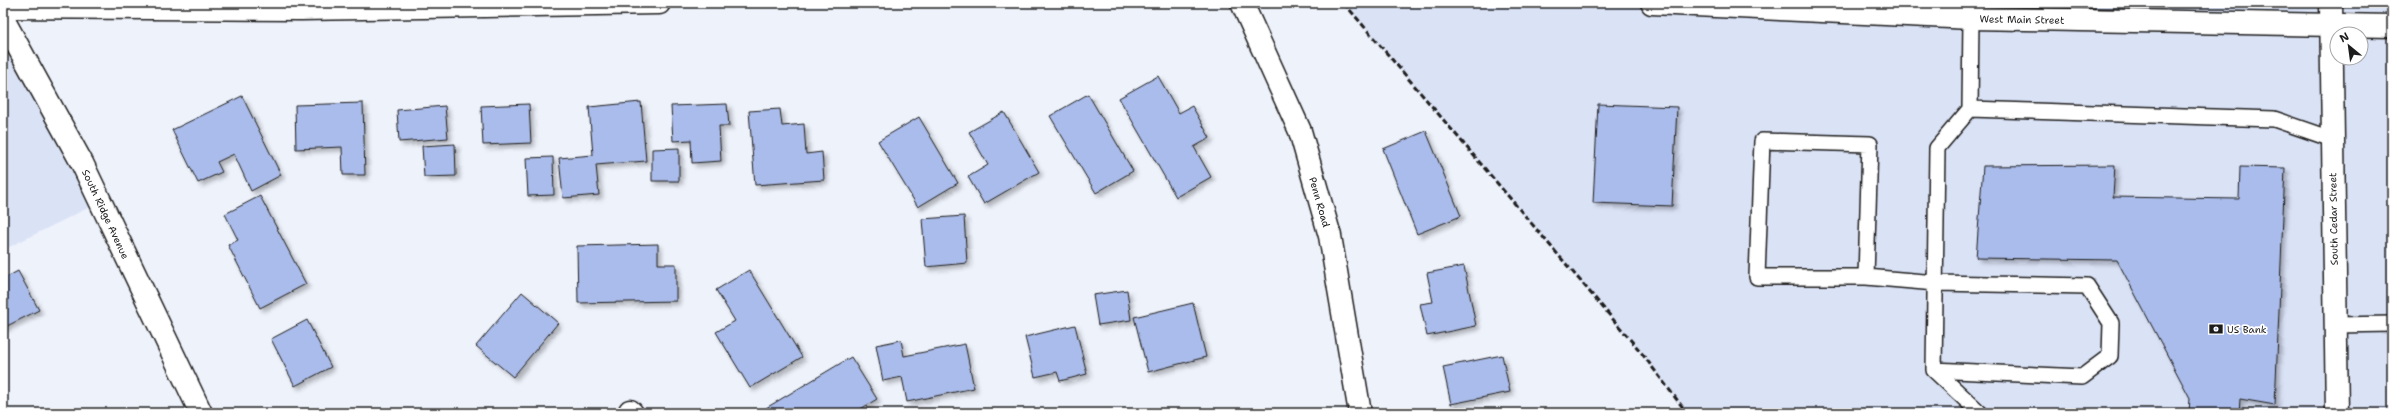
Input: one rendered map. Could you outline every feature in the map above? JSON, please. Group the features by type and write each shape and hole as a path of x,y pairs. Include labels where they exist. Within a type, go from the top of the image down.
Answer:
{"main road":[{"path":"3,7 659,3"},
{"name":"Penn Road","path":"1242,3 1300,131 1330,236 1360,413"},
{"name":"West Main Street","path":"1652,3 1971,18 2392,26"},
{"name":"South Cedar Street","path":"2331,3 2330,25 2337,413"},
{"name":"South Ridge Avenue","path":"3,19 82,163 201,413"}],"lane":[{"path":"1971,18 1970,108 1937,148 1934,370 1980,413"},
{"path":"1970,108 2274,119 2332,140"},
{"path":"1866,277 1870,144 1762,141 1757,277 1866,277 1936,283 2087,286 2111,323 2110,356 2082,377 1934,370"},
{"path":"2336,325 2392,324"}],"shaded area":[{"path":"1344,3 2392,3 2392,413 1687,413 1640,351"},
{"path":"3,19 100,202 3,250"}],"building":[{"path":"1158,76 1179,113 1192,106 1210,138 1194,147 1211,177 1176,197 1119,98"},
{"path":"1088,94 1133,171 1096,193 1050,116"},
{"path":"242,96 281,175 251,191 234,154 217,162 222,172 198,183 172,130"},
{"path":"641,102 646,161 596,165 599,195 563,198 559,158 593,155 589,107"},
{"path":"363,103 365,175 343,175 342,147 296,149 295,105"},
{"path":"529,104 531,143 483,145 481,106"},
{"path":"727,104 729,126 719,126 721,161 692,163 691,140 673,141 671,106"},
{"path":"1598,104 1677,107 1672,206 1593,203"},
{"path":"445,106 448,138 399,142 397,110"},
{"path":"780,109 782,126 804,124 806,154 822,152 824,180 755,185 749,111"},
{"path":"1004,112 1039,172 984,204 968,177 988,165 969,132"},
{"path":"919,117 958,183 918,207 878,141"},
{"path":"1426,131 1461,216 1417,234 1383,149"},
{"path":"455,144 456,176 424,177 422,146"},
{"path":"679,148 679,181 652,181 652,149"},
{"path":"553,157 554,195 528,196 526,158"},
{"name":"US Bank","path":"2115,165 2113,197 2239,199 2240,167 2285,168 2275,405 2240,399 2239,413 2189,413 2190,398 2117,260 1976,258 1983,166"},
{"path":"260,196 306,284 260,308 228,245 238,240 225,214"},
{"path":"964,216 967,263 926,267 922,219"},
{"path":"658,244 658,264 676,264 676,301 578,303 577,246"},
{"path":"1464,266 1476,326 1427,336 1420,304 1433,302 1427,273"},
{"path":"749,270 802,357 750,388 716,332 735,321 716,290"},
{"path":"18,271 39,310 3,328 3,279"},
{"path":"1127,290 1131,320 1098,325 1093,295"},
{"path":"522,292 558,323 513,377 476,346"},
{"path":"1193,303 1206,357 1148,372 1134,317"},
{"path":"307,320 331,367 295,386 271,339"},
{"path":"1075,325 1087,374 1060,381 1057,372 1035,377 1025,337"},
{"path":"901,340 904,356 965,344 974,388 907,402 902,377 883,381 876,345"},
{"path":"1502,355 1510,392 1451,404 1443,367"},
{"path":"851,357 877,399 854,413 769,413 766,408"}],"railway":[{"path":"1344,3 1640,351 1687,413"}],"place":[{"name":"US Bank","path":"2216,329"}]}
